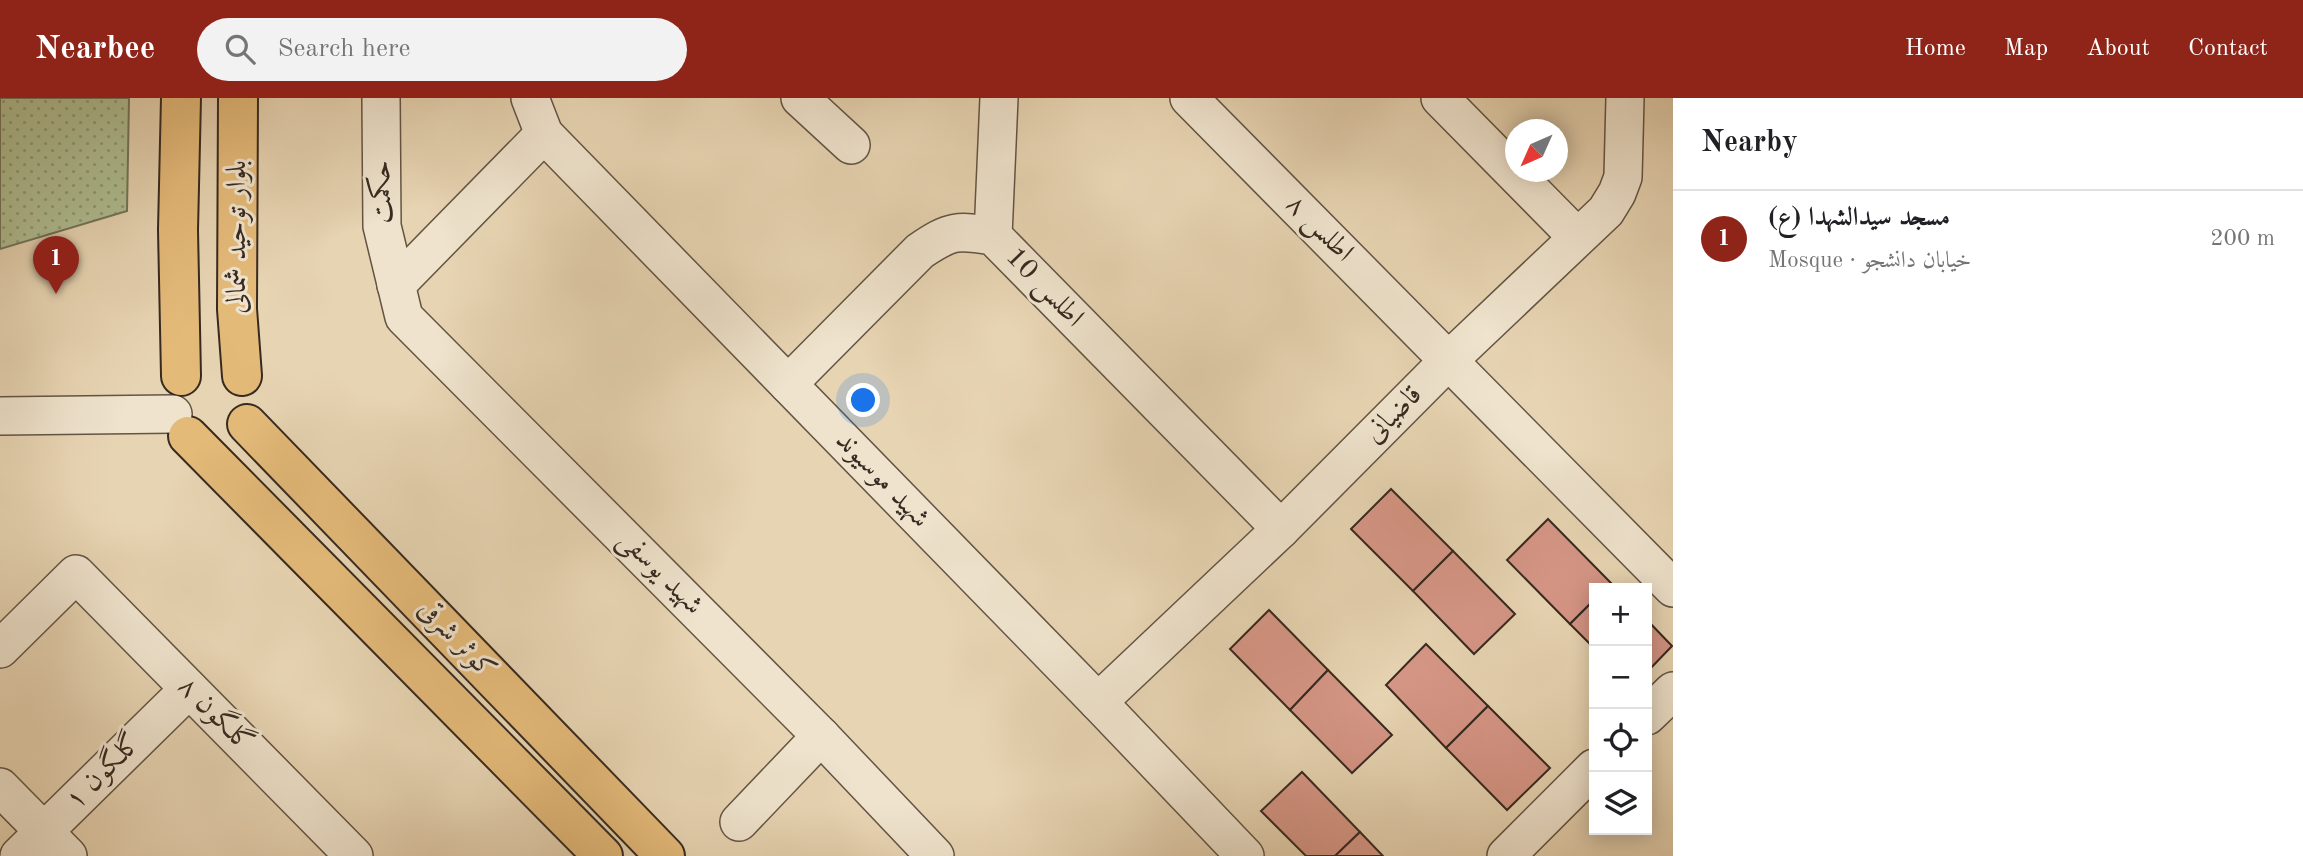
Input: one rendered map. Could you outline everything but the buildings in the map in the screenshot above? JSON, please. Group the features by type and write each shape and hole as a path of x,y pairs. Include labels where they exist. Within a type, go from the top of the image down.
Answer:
{"main road":[{"name":"بلوار توحید شمالی","path":"181,98 178,229 181,376"},
{"name":"بلوار توحید شمالی","path":"238,98 237,309 242,376"},
{"path":"212,362 228,366 242,376 251,391 253,408 247,424 236,436 220,443 204,443 181,425 171,407 173,391 181,376 195,366 212,362"},
{"name":"کوثر شرقی","path":"247,424 665,856"},
{"name":"کوثر شرقی","path":"181,425 603,856"}],"street":[{"name":"حکمت","path":"381,98 382,226 396,285"},
{"name":"شهید موسیوند","path":"530,98 544,134 1245,856"},
{"path":"800,98 851,145"},
{"path":"993,236 999,98"},
{"name":"اطلس ۸","path":"1189,98 1673,588"},
{"path":"1440,98 1577,237"},
{"name":"قاضیانی","path":"1098,702 1281,529 1449,360 1606,211 1623,177 1625,98"},
{"path":"396,285 544,134"},
{"name":"اطلس 10","path":"788,384 920,251 939,238 963,231 993,236 1281,529"},
{"name":"شهید یوسفی","path":"396,285 404,317 821,736 935,856"},
{"path":"0,416 181,425"},
{"name":"گلگون ۸","path":"0,649 76,575 354,856"},
{"name":"گلگون ۱","path":"44,848 189,689"},
{"path":"1652,711 1673,691"},
{"path":"738,822 821,736"},
{"path":"1521,851 1590,772"},
{"path":"0,787 44,848"}],"green space":[{"path":"0,98 129,98 127,211 0,249"}],"place":[{"name":"مسجد سیدالشهدا (ع)","path":"56,294"}]}
